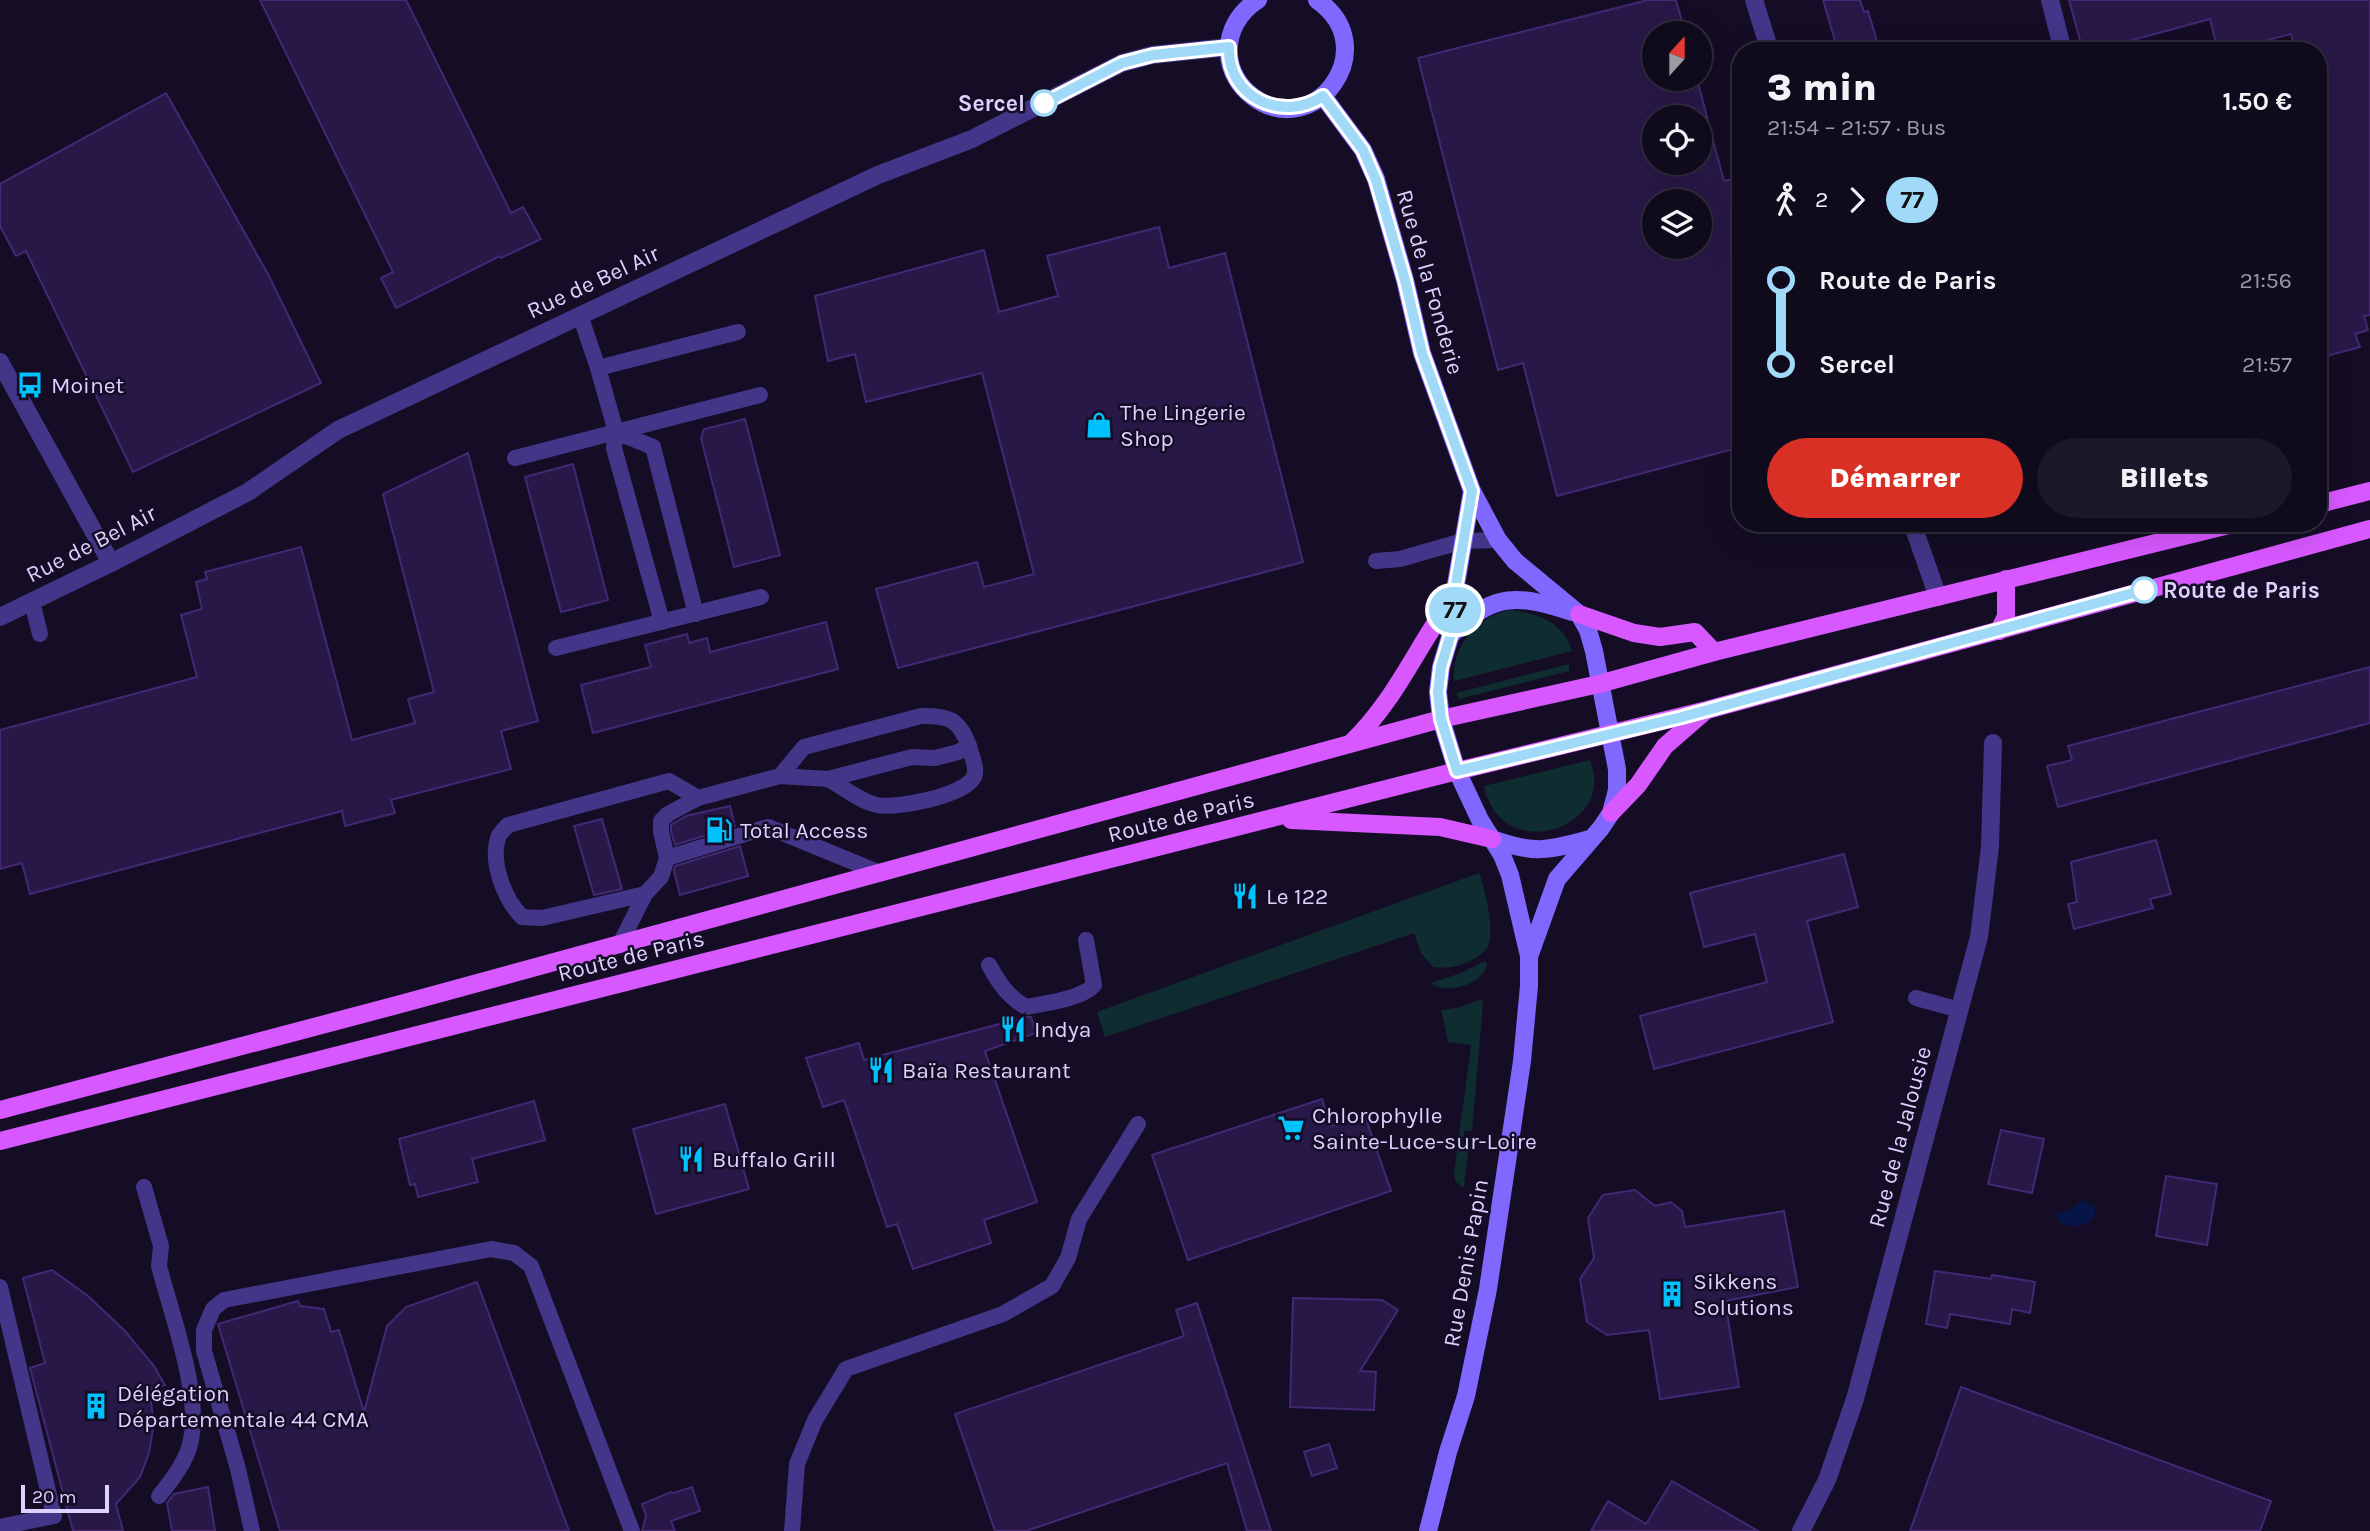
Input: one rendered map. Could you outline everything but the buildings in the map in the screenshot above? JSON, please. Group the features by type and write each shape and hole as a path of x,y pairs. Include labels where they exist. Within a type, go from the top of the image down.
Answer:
{"main road":[{"path":"2327,501 2370,491"},
{"name":"Route de Paris","path":"0,1141 1457,771 1609,736 2370,529"},
{"name":"Route de Paris","path":"0,1110 620,944 1441,719 1599,684 1714,652 2197,532"},
{"path":"1999,631 2006,616 2006,579"},
{"path":"1351,743 1370,724 1396,690 1436,620 1454,596"},
{"path":"1579,614 1634,633 1660,638 1695,632 1714,652"},
{"path":"1611,813 1638,785 1665,746 1707,710"},
{"path":"1274,819 1440,827 1492,839"}],"street":[{"path":"1258,0 1244,10 1231,33 1230,62 1237,79 1259,101 1292,108 1323,96 1336,82 1345,55 1342,30 1322,2"},
{"path":"1754,0 1767,42"},
{"path":"2050,0 2061,42"},
{"name":"Rue de Bel Air","path":"0,617 248,492 338,430 878,175 972,139 1122,63 1153,55 1229,47"},
{"name":"Rue de la Fonderie","path":"1323,96 1363,150 1376,180 1405,280 1422,353 1472,491 1497,540 1515,561 1579,614"},
{"path":"0,362 111,563"},
{"path":"1472,491 1454,596 1456,617 1441,667 1438,692 1441,719 1457,771 1502,855 1510,876 1530,956"},
{"path":"1915,532 1938,597"},
{"path":"1450,636 1484,607 1504,601 1527,599 1579,614 1588,630 1617,769 1617,790 1611,813 1601,828 1557,879 1530,956"},
{"name":"Rue de la Jalousie","path":"1801,1531 1827,1480 1855,1399 1979,937 1990,847 1993,743"},
{"path":"1492,839 1531,850 1546,850 1590,839"},
{"name":"Rue Denis Papin","path":"1428,1531 1448,1452 1466,1396 1488,1289 1522,1061 1530,956"}],"lane":[{"path":"580,315 616,432 614,448 662,622"},
{"path":"598,368 738,332"},
{"path":"514,458 760,395"},
{"path":"616,432 653,447 696,614"},
{"path":"1376,561 1400,559 1463,541 1497,540"},
{"path":"555,648 761,597"},
{"path":"32,601 40,634"},
{"path":"780,776 804,747 921,716 939,715 955,722 963,731 975,766 975,776 965,788 899,806 875,805 828,779"},
{"path":"620,944 645,894 661,877 667,858 661,821 668,814 698,798 780,776 828,779 912,757 935,758 969,746"},
{"path":"645,894 542,918 522,917 511,906 499,874 496,854 498,837 508,825 669,781 698,798"},
{"path":"667,858 768,827 880,873"},
{"path":"989,965 1000,985 1014,1000 1026,1007 1076,995 1087,992 1094,985 1086,940"},
{"path":"1916,998 1960,1010"},
{"path":"792,1531 797,1464 815,1420 846,1370 1003,1314 1052,1286 1068,1258 1079,1219 1138,1124"},
{"path":"144,1187 161,1246 159,1266 192,1391 194,1420 191,1443 182,1462 159,1496"},
{"path":"252,1531 238,1469 204,1351 204,1330 213,1309 224,1300 491,1249 514,1253 531,1266 632,1531"},
{"path":"0,1287 54,1516 26,1526 0,1527"}],"green space":[{"path":"1511,610 1540,617 1556,626 1572,651 1454,681 1457,656 1469,635 1487,619"},
{"path":"1569,664 1569,671 1459,699 1456,693"},
{"path":"1590,760 1594,784 1588,805 1573,820 1554,829 1532,832 1512,826 1495,811 1484,786"},
{"path":"1479,873 1489,910 1489,941 1484,952 1465,963 1447,968 1433,967 1421,953 1414,933 1105,1037 1097,1012"},
{"path":"1487,962 1485,970 1473,982 1464,986 1446,988 1431,983 1461,973"},
{"path":"1481,999 1483,1003 1472,1131 1464,1131 1463,1148 1468,1149 1464,1188 1456,1182 1454,1174 1471,1045 1448,1042 1441,1010 1461,1007"}],"shaded area":[{"path":"2081,1200 2094,1205 2095,1215 2087,1223 2073,1227 2058,1220 2058,1213 2072,1209"}],"bus line":[{"name":"77","path":"1044,103 1122,63 1182,50 1229,47 1234,75 1242,87 1255,98 1268,105 1287,108 1308,104 1323,96 1363,150 1376,180 1405,280 1422,353 1472,491 1454,596 1456,617 1441,667 1438,692 1441,719 1457,771 1682,717 2144,590"}],"place":[{"name":"Sercel","path":"1044,103"},
{"name":"Moinet","path":"30,385"},
{"name":"The Lingerie Shop","path":"1099,425"},
{"name":"Route de Paris","path":"2144,590"},
{"name":"Total Access","path":"719,830"},
{"name":"Le 122","path":"1245,896"},
{"name":"Indya","path":"1013,1029"},
{"name":"Baïa Restaurant","path":"881,1070"},
{"name":"Chlorophylle Sainte-Luce-sur-Loire","path":"1291,1128"},
{"name":"Buffalo Grill","path":"691,1159"},
{"name":"Sikkens Solutions","path":"1672,1294"},
{"name":"Délégation Départementale 44 CMA","path":"96,1406"}]}
